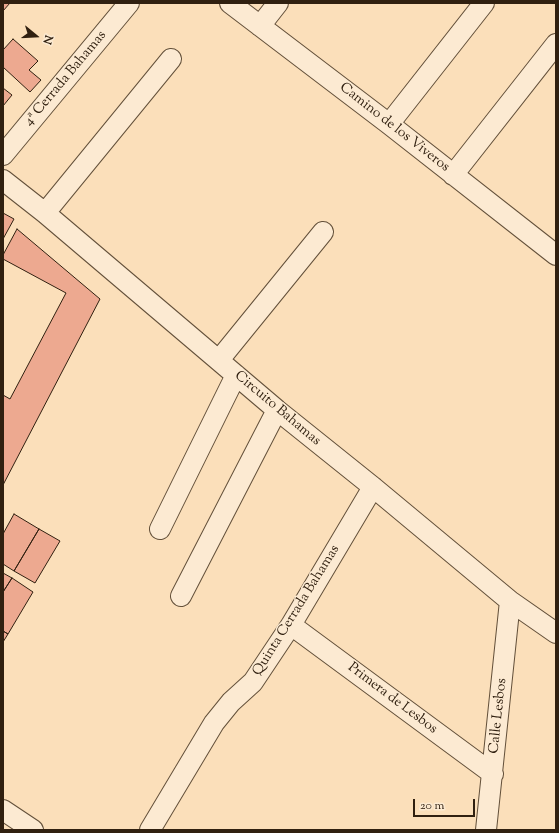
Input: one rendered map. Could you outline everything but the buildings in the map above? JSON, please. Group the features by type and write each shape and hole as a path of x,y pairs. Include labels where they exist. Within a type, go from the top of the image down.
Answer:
{"street":[{"name":"4ª Cerrada Bahamas","path":"3,155 129,3"},
{"name":"Camino de los Viveros","path":"230,3 389,124 556,255"},
{"path":"260,26 278,3"},
{"path":"389,124 484,3"},
{"path":"453,175 556,44"},
{"path":"45,213 171,59"},
{"name":"Circuito Bahamas","path":"3,180 45,213 277,410 373,487 510,601 556,633"},
{"path":"219,360 324,232"},
{"path":"160,529 236,375"},
{"path":"181,596 277,410"},
{"name":"Quinta Cerrada Bahamas","path":"150,830 214,723 231,702 253,682 291,625 373,487"},
{"name":"Calle Lesbos","path":"486,830 510,601"},
{"name":"Primera de Lesbos","path":"291,625 493,774"},
{"path":"3,810 33,830"}]}
